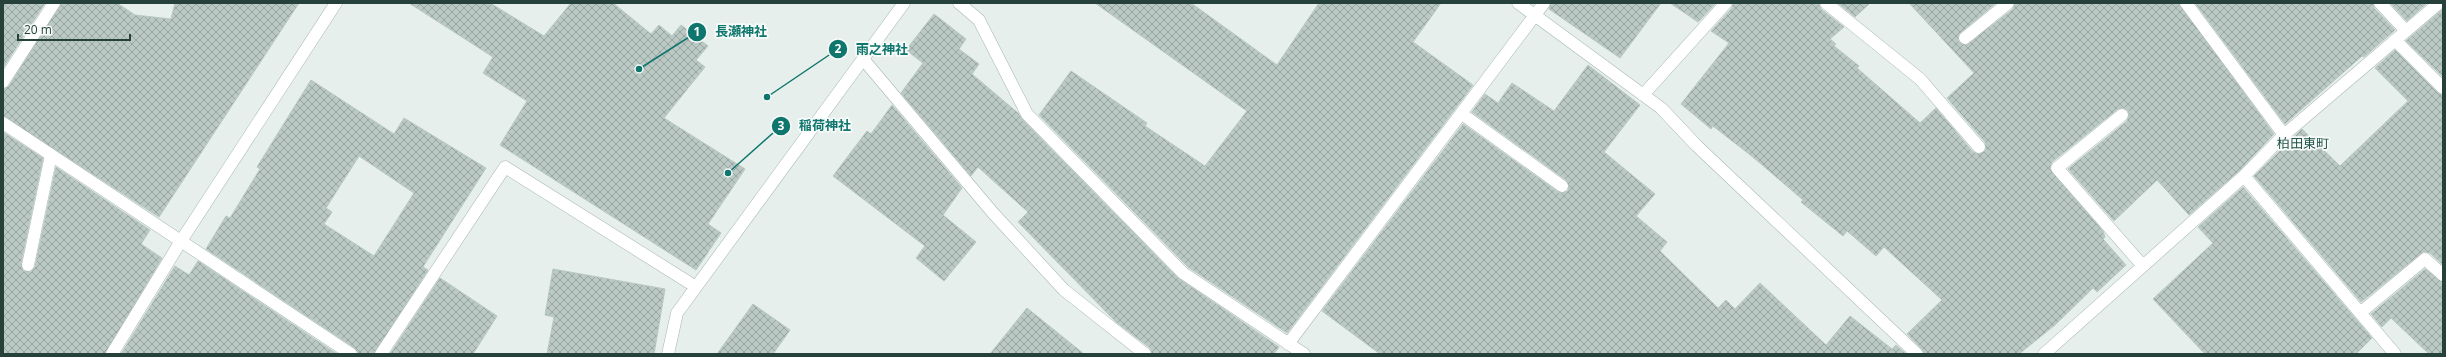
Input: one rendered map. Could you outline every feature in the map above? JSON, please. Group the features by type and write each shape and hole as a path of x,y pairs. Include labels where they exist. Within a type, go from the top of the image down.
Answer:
{"street":[{"path":"3,82 54,3"},
{"path":"112,354 181,241 336,3"},
{"path":"668,354 677,313 904,3"},
{"path":"959,3 979,20 1027,114 1183,273 1304,354"},
{"path":"1518,3 1661,108 1697,146 1917,354"},
{"path":"1288,344 1544,3"},
{"path":"1643,95 1726,3"},
{"path":"1826,3 1920,79 1979,147"},
{"path":"1965,38 2008,3"},
{"path":"2186,3 2284,135"},
{"path":"2380,3 2406,31"},
{"path":"2044,354 2244,176 2284,135 2439,3"},
{"path":"2396,40 2443,88"},
{"path":"863,60 993,213 1064,290 1145,354"},
{"path":"1462,114 1562,186"},
{"path":"2122,115 2057,168 2143,266"},
{"path":"3,123 351,354"},
{"path":"28,265 51,155"},
{"path":"381,354 505,167 696,287"},
{"path":"2244,176 2395,354"},
{"path":"2360,313 2425,259 2443,275"}],"building":[{"path":"3,3 45,3 3,68"},
{"path":"61,3 117,3 135,15 171,19 175,3 299,3 159,217 3,116 3,89 9,86"},
{"path":"409,3 490,3 544,36 571,3 613,3 651,34 659,25 672,36 681,25 708,46 696,60 705,67 664,118 745,169 708,224 721,233 696,270 500,145 527,101 483,73 493,57"},
{"path":"1095,3 1191,3 1277,65 1319,3 1441,3 1413,42 1473,85 1287,333 1188,267 1039,115 1071,71 1147,123 1145,126 1205,166 1247,111"},
{"path":"1551,3 1661,3 1620,58 1549,9"},
{"path":"1670,3 1716,3 1698,22"},
{"path":"1733,3 1819,3 1821,9 1844,27 1830,39 1836,44 1834,46 1859,66 1857,68 1920,123 1936,108 1973,152 1980,154 1986,150 1985,142 1947,98 1974,73 1909,3 1996,3 1958,35 1959,42 1966,45 2013,9 2015,3 2179,3 2274,134 2239,171 2189,215 2157,180 2114,221 2068,169 2127,121 2129,114 2128,111 2124,108 2118,109 2052,162 2050,169 2103,231 2105,237 2103,239 2126,265 2097,292 2093,288 2055,325 2019,354 1924,354 1922,349 1907,334 1942,300 1884,247 1876,256 1847,231 1843,236 1801,202 1803,200 1754,158 1713,126 1711,129 1681,104 1729,43 1711,31 1732,8"},
{"path":"1838,3 1870,3 1855,17"},
{"path":"2195,3 2373,3 2374,8 2395,30 2364,57 2362,56 2285,124"},
{"path":"2390,3 2427,3 2407,21"},
{"path":"2443,9 2443,77 2406,41"},
{"path":"934,14 966,39 959,49 979,64 972,74 1018,113 1022,119 1178,278 1279,347 1274,354 1152,354 1150,348 1116,322 1018,222 1028,212 978,167 971,176 901,93 923,63 906,50"},
{"path":"2395,50 2438,93 2443,95 2443,265 2430,253 2423,252 2361,302 2254,176 2302,129 2340,166 2408,101 2375,68"},
{"path":"1588,65 1640,105 1604,152 1655,194 1636,216 1667,242 1660,251 1718,308 1726,300 1735,309 1760,283 1826,345 1850,316 1892,349 1896,345 1906,354 1380,354 1322,311 1463,124 1558,192 1562,193 1568,191 1569,186 1566,180 1472,112 1485,94 1498,103 1512,83 1554,111"},
{"path":"311,80 394,134 404,118 486,168 423,267 428,270 374,354 358,354 355,348 206,249 226,216 230,218 260,169 257,167","holes":["359,156 414,193 374,256 324,224 332,212 326,208"]},
{"path":"892,105 962,188 943,215 976,242 944,281 916,258 925,246 833,176 867,131 871,134"},
{"path":"3,132 43,158 21,263 23,271 31,272 35,267 56,167 150,230 141,244 162,258 105,354 3,354"},
{"path":"2243,187 2372,338 2356,354 2205,354 2153,299 2213,243 2198,227"},
{"path":"198,261 337,354 121,354 175,266 189,275"},
{"path":"553,269 665,289 654,354 547,354 554,317 545,315"},
{"path":"2425,269 2443,282 2443,354 2429,354 2391,318 2382,327 2371,314"},
{"path":"440,278 497,316 473,354 390,354"},
{"path":"753,304 790,330 773,354 717,354"},
{"path":"1027,308 1084,354 990,354"}],"place":[{"name":"長瀬神社","path":"639,69"},
{"name":"雨之神社","path":"767,97"},
{"name":"稲荷神社","path":"728,173"}],"district":[{"name":"柏田東町","path":"2303,143"}]}
